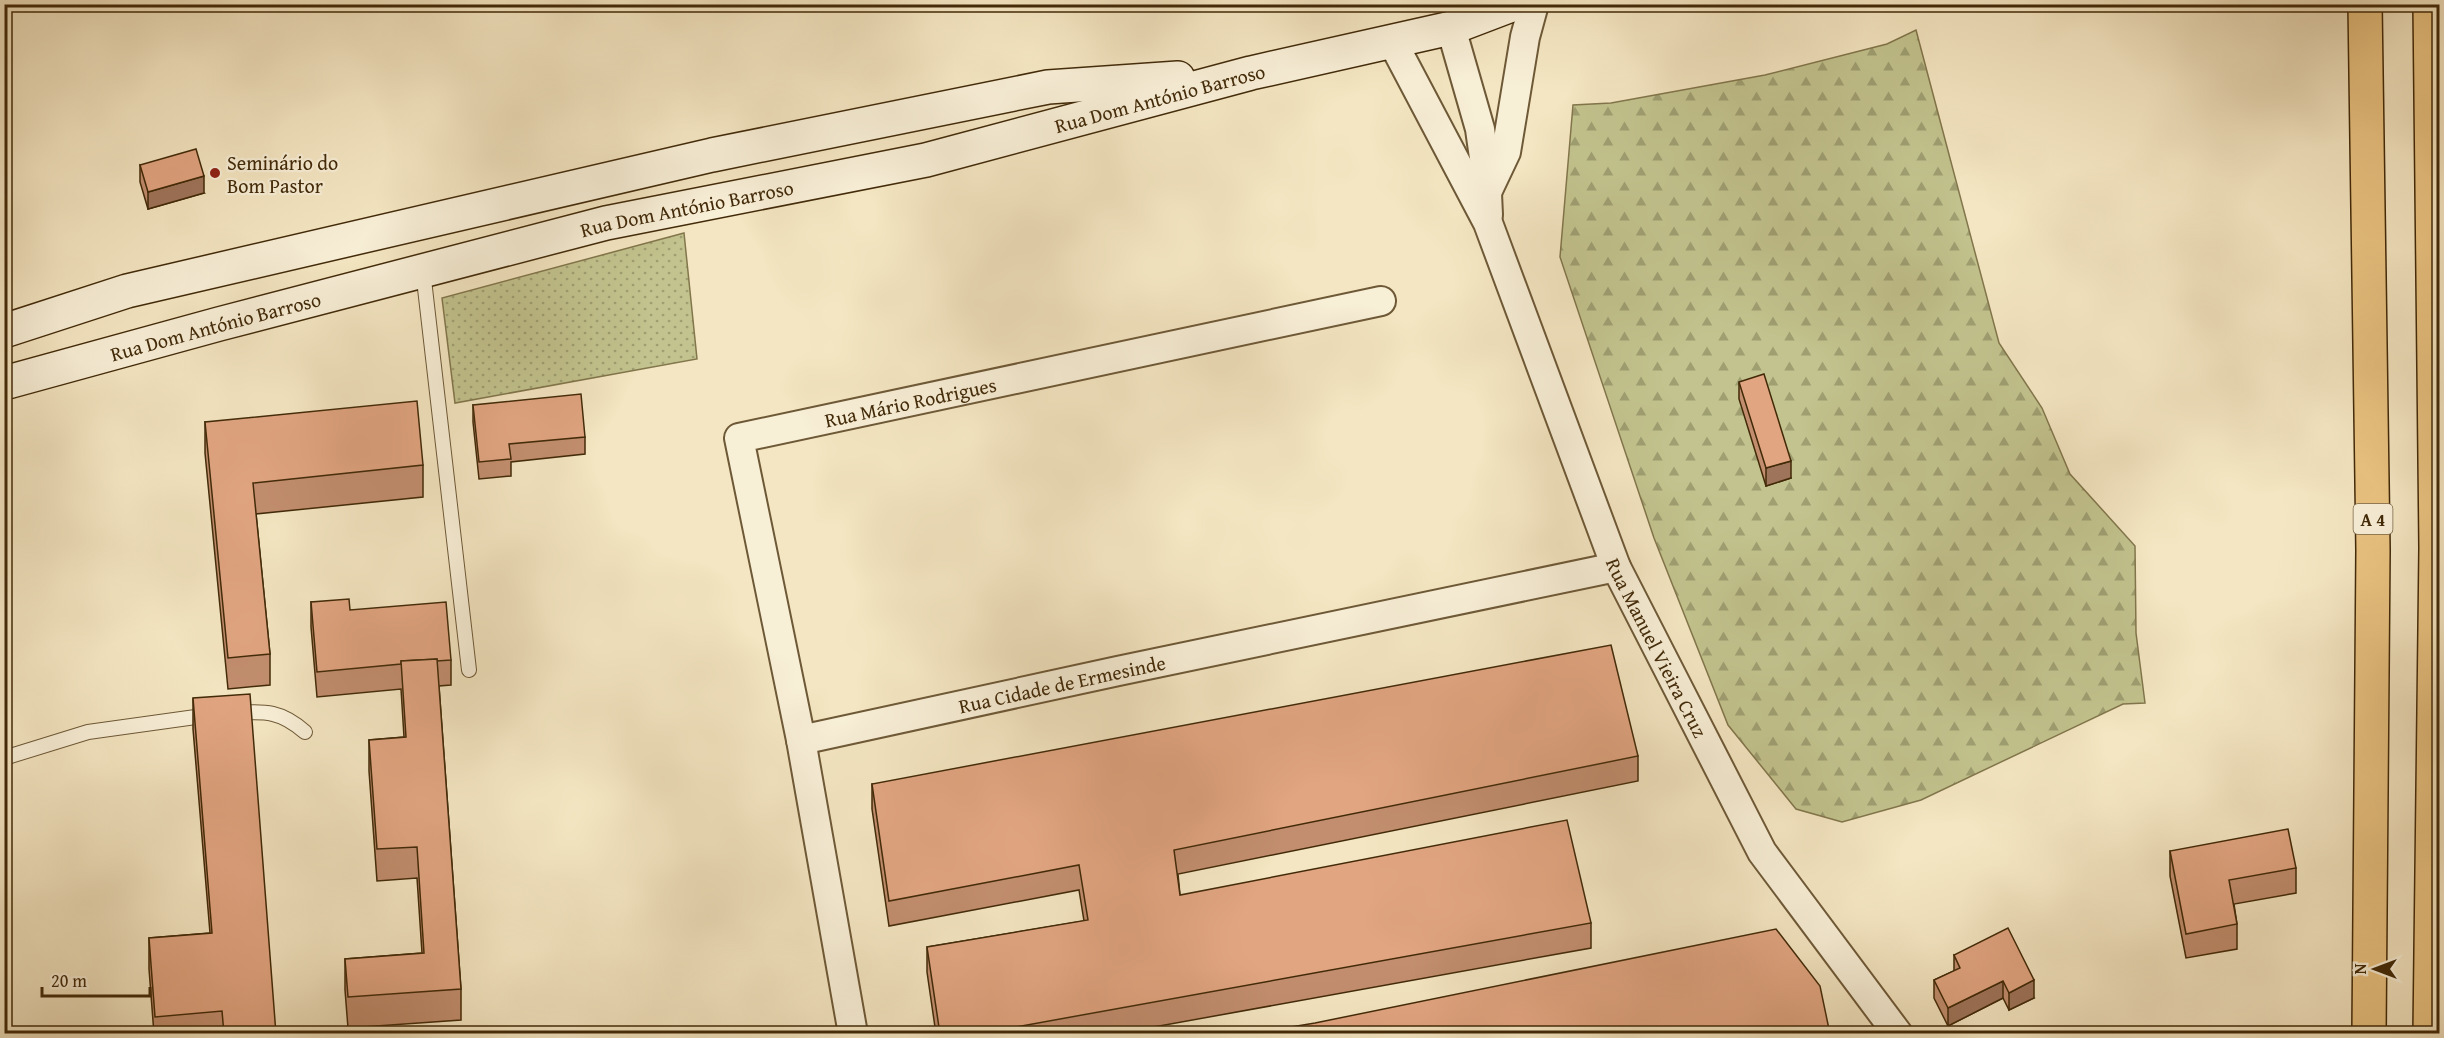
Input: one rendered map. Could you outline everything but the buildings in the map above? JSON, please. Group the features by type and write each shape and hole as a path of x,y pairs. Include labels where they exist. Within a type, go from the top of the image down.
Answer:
{"highway":[{"name":"A 4","path":"2365,4 2373,550 2369,1034"},
{"path":"2430,4 2436,548 2430,1034"}],"main road":[{"path":"1251,74 1451,28 1514,4"},
{"name":"Rua Dom António Barroso","path":"4,383 606,224 926,160 1251,74"},
{"name":"Rua Dom António Barroso","path":"4,331 127,291 712,155 1048,87 1251,74"}],"street":[{"name":"Rua Manuel Vieira Cruz","path":"1487,192 1506,152 1525,37 1534,4"},
{"name":"Rua Manuel Vieira Cruz","path":"1451,28 1480,129 1488,224"},
{"name":"Rua Manuel Vieira Cruz","path":"1392,41 1488,224 1616,567 1762,852 1898,1034"},
{"name":"Rua Mário Rodrigues","path":"801,740 739,438 1381,301"},
{"name":"Rua Cidade de Ermesinde","path":"801,740 1129,668 1616,567"},
{"path":"801,740 853,1034"}],"lane":[{"path":"423,271 469,670"},
{"path":"4,758 88,732 204,715 263,711 292,721 305,732"}],"green space":[{"path":"1916,30 1999,343 2042,408 2070,474 2135,546 2136,633 2145,703 2123,704 1921,800 1842,822 1796,809 1728,725 1654,538 1560,257 1573,105 1611,103 1765,75 1887,44"},
{"path":"684,233 697,359 455,403 442,298"}],"place":[{"name":"Seminário do Bom Pastor","path":"215,173"}]}
